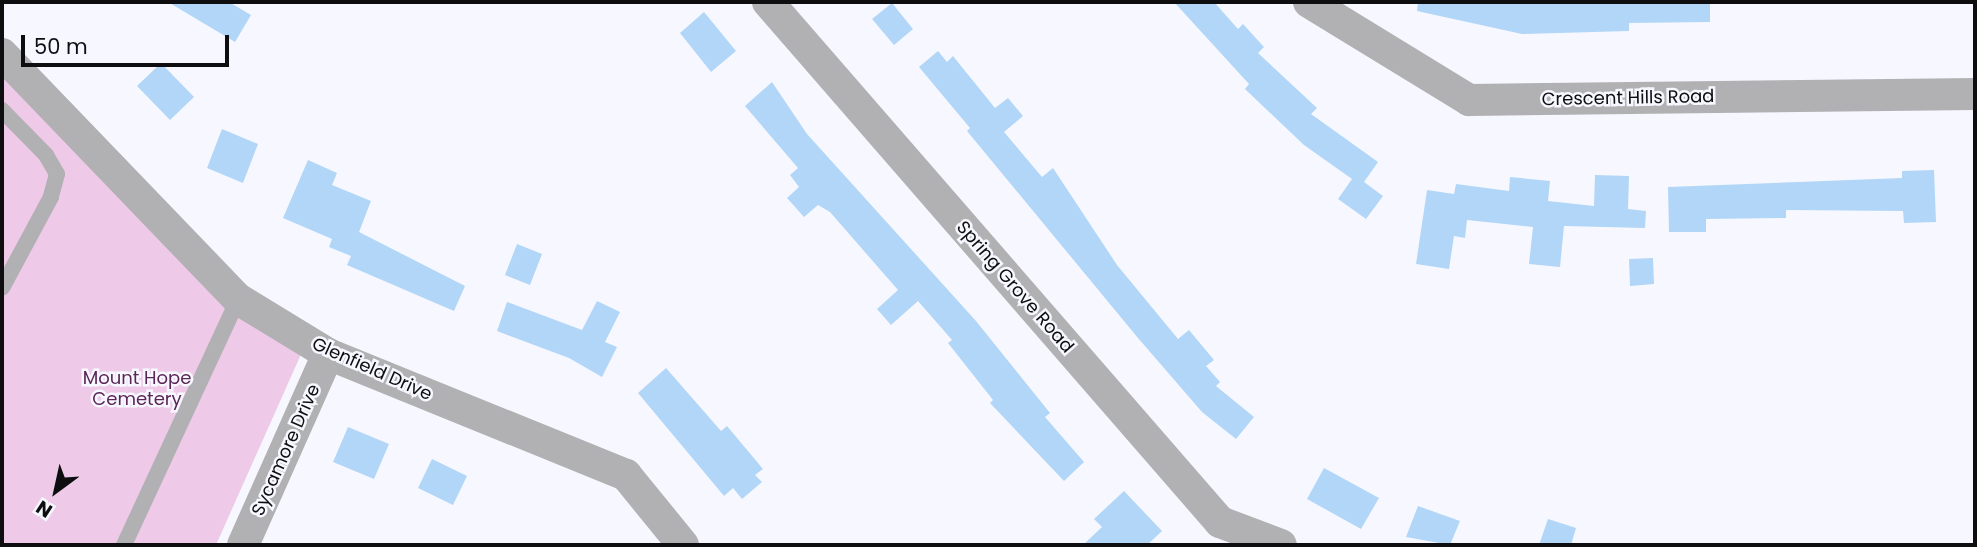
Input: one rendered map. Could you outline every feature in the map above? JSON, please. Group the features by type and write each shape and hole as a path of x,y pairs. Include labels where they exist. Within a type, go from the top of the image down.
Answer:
{"street":[{"name":"Spring Grove Road","path":"768,2 1220,522 1281,545"},
{"name":"Crescent Hills Road","path":"1309,2 1469,100 1975,94"},
{"name":"Glenfield Drive","path":"2,54 238,299 328,354 626,475 683,545"},
{"name":"Sycamore Drive","path":"243,545 328,354"}],"lane":[{"path":"2,110 47,155 57,174 51,197 2,288"},
{"path":"124,545 238,299"}],"green space":[{"name":"Mount Hope Cemetery","path":"2,54 185,241 307,341 216,545 2,545"}],"building":[{"path":"168,2 229,2 251,15 235,42"},
{"path":"1174,2 1214,2 1238,29 1243,24 1264,47 1258,53 1317,108 1311,114 1378,162 1364,182 1383,196 1366,219 1338,199 1352,179 1304,145 1245,89 1249,84"},
{"path":"1418,2 1710,2 1710,22 1629,23 1629,31 1522,34 1417,11"},
{"path":"892,3 913,29 894,45 872,19"},
{"path":"704,12 736,51 711,72 680,33"},
{"path":"938,51 947,62 953,56 995,108 1008,98 1023,116 1004,132 1042,177 1053,168 1117,265 1178,339 1189,330 1214,360 1206,366 1220,382 1216,386 1254,417 1236,439 1202,412 967,131 970,128 919,67"},
{"path":"161,63 194,97 170,120 137,86"},
{"path":"772,82 807,134 976,321 1050,413 1045,417 1084,462 1064,481 990,403 993,400 948,343 952,340 918,301 891,325 877,309 898,290 830,212 818,205 804,217 787,198 799,187 790,175 798,168 745,106"},
{"path":"222,129 258,144 243,183 207,168"},
{"path":"308,160 337,173 332,185 371,201 359,232 465,286 454,311 347,265 351,256 329,247 332,239 283,218"},
{"path":"1934,170 1936,222 1904,223 1903,211 1786,210 1786,218 1706,219 1706,232 1669,232 1668,187 1902,178 1902,171"},
{"path":"1595,175 1629,176 1628,209 1646,211 1645,228 1564,226 1560,267 1529,264 1533,227 1467,220 1465,238 1454,236 1449,269 1416,264 1427,190 1454,194 1456,184 1509,191 1510,177 1550,181 1548,201 1594,206"},
{"path":"517,244 542,254 530,285 505,275"},
{"path":"1653,258 1654,284 1630,286 1629,259"},
{"path":"597,301 620,312 605,342 617,347 602,377 569,358 497,331 507,302 582,330"},
{"path":"666,368 721,431 727,426 763,469 755,475 762,482 742,499 733,488 724,496 638,393"},
{"path":"348,427 389,444 374,479 333,462"},
{"path":"432,459 467,476 453,505 418,488"},
{"path":"1324,468 1379,498 1361,529 1307,499"},
{"path":"1124,491 1162,531 1147,545 1083,545 1102,527 1094,519"},
{"path":"1418,506 1460,521 1450,545 1406,537"},
{"path":"1548,519 1576,528 1571,545 1539,545"}]}
